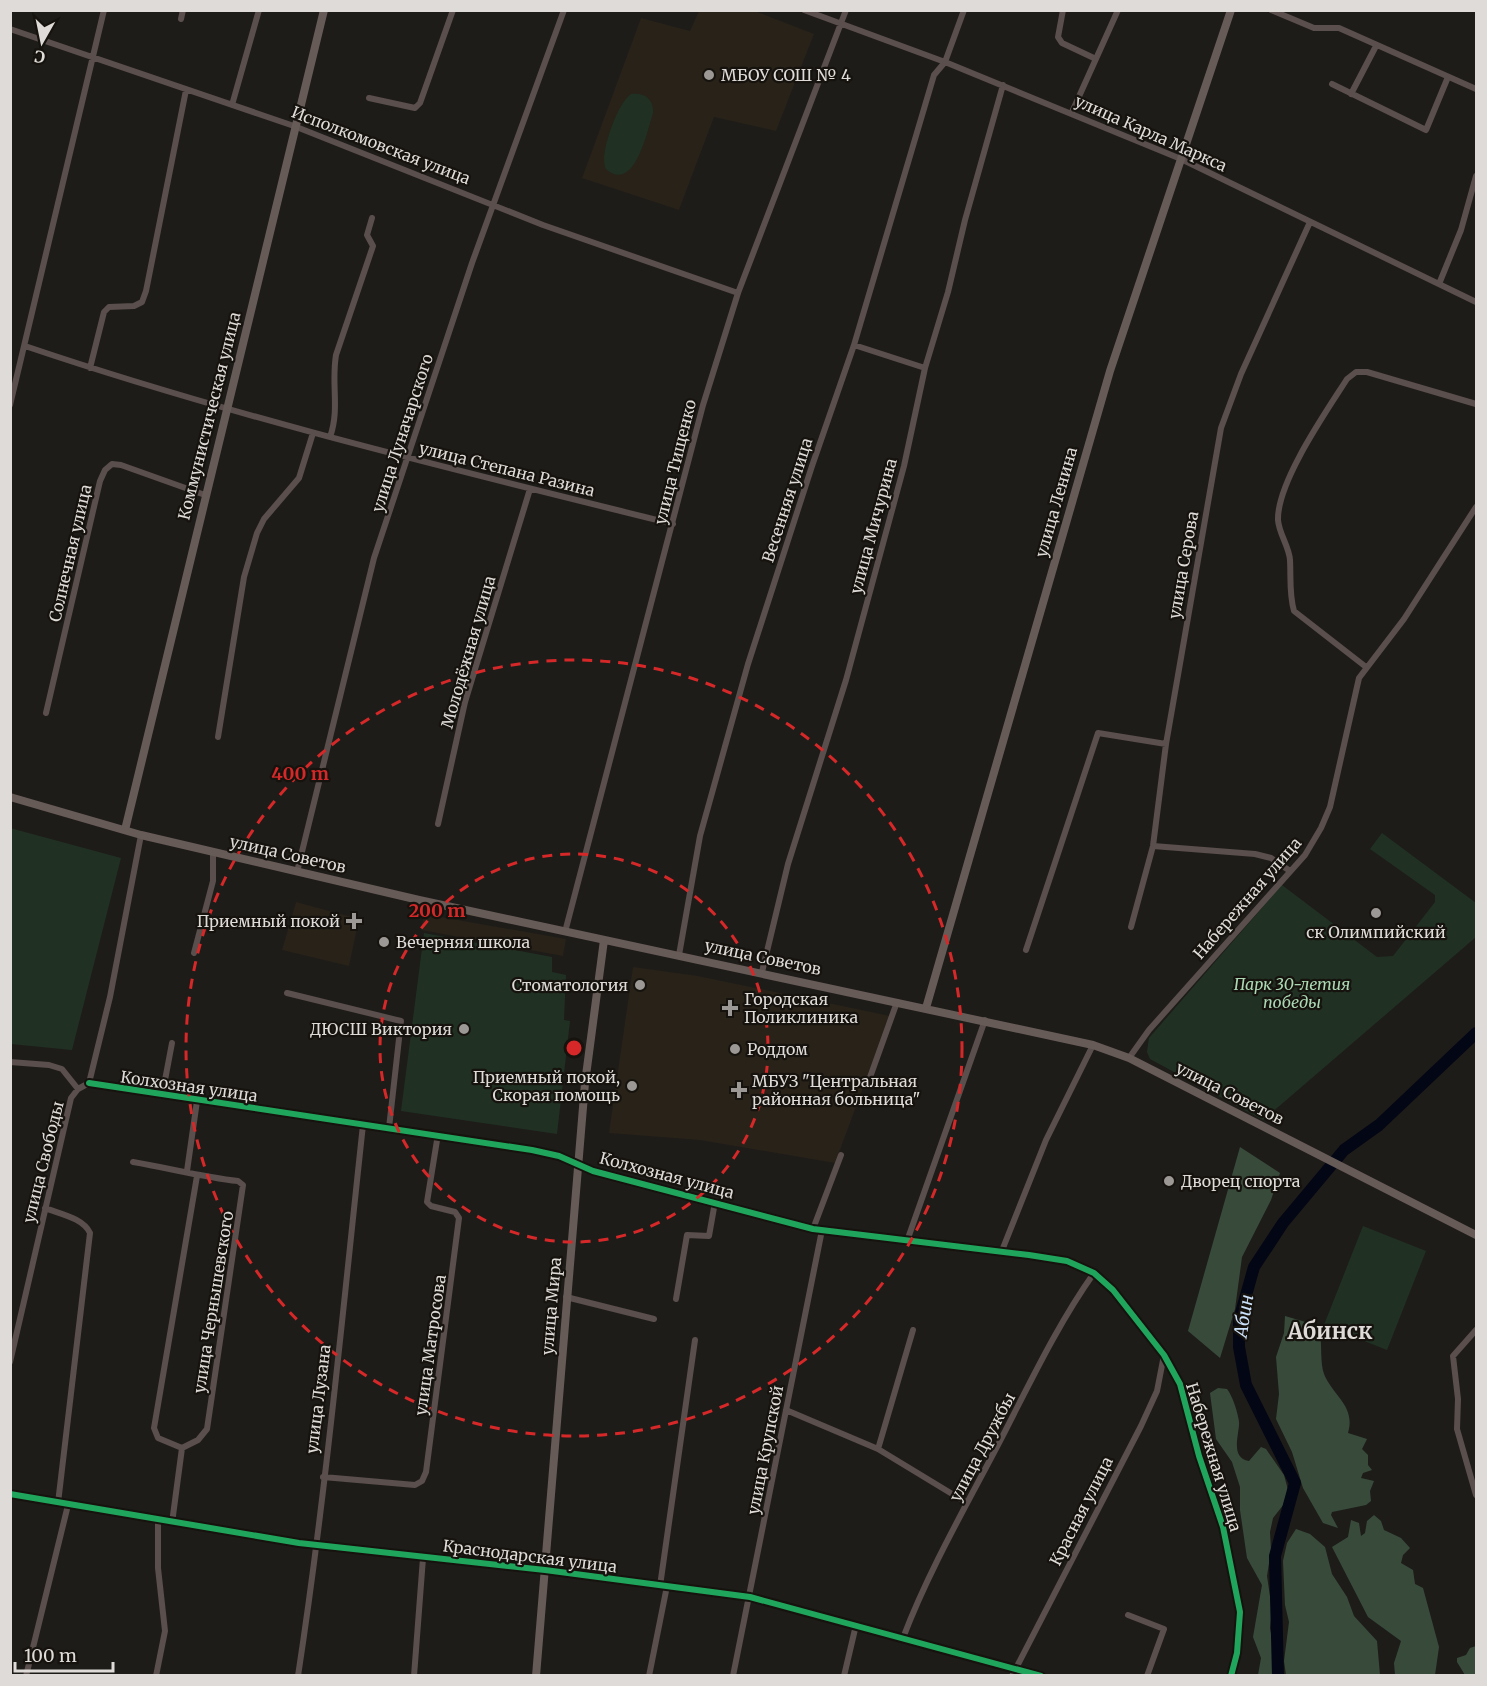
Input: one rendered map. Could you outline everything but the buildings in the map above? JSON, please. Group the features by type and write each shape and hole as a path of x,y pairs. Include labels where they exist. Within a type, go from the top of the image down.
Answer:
{"main road":[{"name":"Коммунистическая улица","path":"125,830 324,10"},
{"name":"улица Ленина","path":"926,1008 1110,371 1231,10"},
{"name":"улица Советов","path":"10,797 125,830 297,872 1093,1045 1129,1058 1476,1235"},
{"name":"улица Мира","path":"536,1676 585,1083 604,940"}],"street":[{"path":"10,405 104,10"},
{"path":"181,19 183,10"},
{"path":"232,105 259,10"},
{"path":"369,98 414,108 420,103 453,10"},
{"name":"улица Луначарского","path":"297,872 374,558 495,203 564,10"},
{"name":"улица Карла Маркса","path":"804,10 1072,112 1181,159 1476,302"},
{"name":"улица Тищенко","path":"565,932 703,405 738,293 846,10"},
{"name":"Весенняя улица","path":"679,955 700,836 730,726 776,576 854,345 934,75 945,62 964,10"},
{"path":"1063,10 1058,37 1062,43 1096,60"},
{"path":"1072,112 1118,10"},
{"path":"1271,10 1314,28 1339,28 1476,89"},
{"name":"Исполкомовская улица","path":"10,29 294,126 495,203 543,225 738,293"},
{"path":"1351,94 1376,46"},
{"path":"1332,84 1426,130 1448,77"},
{"name":"улица Мичурина","path":"762,972 788,864 846,680 898,488 926,368 1003,85"},
{"path":"90,368 104,312 109,307 134,306 142,302 146,291 186,90"},
{"path":"1438,284 1461,230 1476,176"},
{"path":"330,437 337,406 333,372 336,355 373,246 367,235 372,218"},
{"name":"улица Серова","path":"1131,927 1153,846 1166,744 1221,429 1241,374 1310,222"},
{"path":"854,345 926,368"},
{"name":"улица Степана Разина","path":"25,346 90,368 313,433 673,524"},
{"path":"1366,667 1294,611 1291,600 1289,553 1278,517 1288,484 1305,445 1347,379 1356,372 1367,372 1476,404"},
{"path":"218,737 244,577 257,533 264,519 299,478 313,433"},
{"name":"Солнечная улица","path":"46,713 100,481 105,470 112,464 121,465 205,495"},
{"name":"Молодёжная улица","path":"438,824 465,702 530,489"},
{"name":"Набережная улица","path":"1129,1058 1149,1030 1305,855 1324,823 1354,692 1366,667 1404,619 1476,507"},
{"path":"1026,950 1098,734 1166,744"},
{"path":"89,1083 110,997 141,834"},
{"path":"1153,846 1255,854 1271,858 1290,871"},
{"path":"194,953 213,881 213,852"},
{"path":"287,993 401,1021 389,1128"},
{"path":"869,1080 897,1002"},
{"path":"907,1241 985,1020"},
{"path":"162,1096 172,1043"},
{"path":"1001,1253 1046,1140 1093,1045"},
{"path":"10,1062 49,1065 62,1069 78,1089"},
{"name":"улица Свободы","path":"10,1362 71,1098 78,1089 89,1083"},
{"name":"Колхозная улица","path":"89,1083 162,1096 438,1134 532,1150 593,1171 813,1229 1067,1261 1094,1273 1113,1290 1164,1355"},
{"path":"187,1171 197,1101"},
{"name":"улица Лузана","path":"298,1676 318,1546 323,1476 363,1125"},
{"name":"улица Матросова","path":"323,1476 415,1485 422,1481 426,1472 459,1218 455,1212 431,1206 427,1202 438,1134"},
{"path":"813,1229 841,1155"},
{"name":"улица Чернышевского","path":"134,1162 187,1171 197,1176 238,1182 243,1185 243,1198 207,1429 198,1440 182,1448"},
{"path":"172,1523 182,1448 158,1438 154,1428 197,1176"},
{"path":"676,1299 687,1235 709,1236 715,1202"},
{"path":"45,1208 87,1226 90,1233 58,1503"},
{"name":"улица Крупской","path":"733,1676 822,1230"},
{"name":"улица Дружбы","path":"903,1638 920,1594 967,1503 1075,1300 1094,1273"},
{"path":"566,1297 654,1319"},
{"path":"878,1449 913,1330"},
{"path":"1476,1330 1453,1356 1458,1399 1457,1430 1476,1495"},
{"path":"649,1676 695,1340"},
{"name":"Набережная улица","path":"1164,1355 1180,1384 1199,1456 1225,1537 1240,1612 1237,1653 1231,1676"},
{"name":"Красная улица","path":"1012,1676 1140,1426 1157,1390 1164,1355"},
{"path":"786,1410 878,1449 967,1503"},
{"name":"Краснодарская улица","path":"10,1494 158,1521 318,1546 545,1570 750,1597 1041,1676"},
{"path":"26,1676 68,1505"},
{"path":"156,1676 166,1623 158,1568 158,1521"},
{"path":"414,1676 423,1558"},
{"path":"1128,1615 1164,1629 1147,1676"},
{"path":"844,1676 856,1625"}],"shaded area":[{"name":"МБОУ СОШ № 4","path":"699,11 755,11 814,34 776,131 714,117 679,210 582,178 641,18 690,31"},
{"path":"296,902 359,919 349,966 282,950"},
{"path":"424,914 566,939 563,956 421,930"},
{"name":"МБУЗ \"Центральная районная больница\"","path":"633,967 698,976 890,1016 835,1163 700,1140 609,1133"}],"green space":[{"path":"631,94 644,95 650,100 653,113 638,157 632,167 616,175 606,169 604,162 607,142 620,107"},
{"path":"10,828 121,858 72,1050 11,1044"},
{"name":"Парк 30-летия победы","path":"1382,833 1476,903 1476,937 1263,1120 1150,1059 1147,1052 1149,1038 1282,885 1377,957 1393,956 1435,902 1435,895 1370,849"},
{"path":"424,933 552,957 552,972 566,975 564,1020 570,1021 557,1134 401,1111"},
{"path":"1240,1147 1280,1173 1271,1200 1242,1257 1235,1309 1220,1358 1188,1331"},
{"path":"1363,1226 1426,1251 1387,1350 1324,1325"},
{"path":"1285,1316 1309,1323 1320,1332 1324,1374 1349,1415 1348,1433 1367,1439 1362,1449 1368,1455 1368,1465 1372,1470 1363,1473 1361,1478 1374,1481 1370,1491 1371,1501 1366,1505 1332,1512 1331,1515 1338,1528 1323,1523 1303,1488 1292,1452 1276,1419 1279,1394 1276,1357 1284,1333"},
{"path":"1218,1388 1227,1389 1236,1410 1239,1422 1237,1450 1239,1455 1249,1461 1261,1447 1266,1449 1284,1475 1288,1490 1284,1504 1273,1518 1270,1532 1271,1550 1267,1576 1272,1610 1270,1628 1275,1656 1272,1675 1258,1675 1261,1658 1253,1637 1262,1585 1247,1558 1240,1510 1240,1487 1232,1462 1216,1439 1210,1393"},
{"path":"1374,1515 1381,1521 1384,1530 1401,1538 1410,1548 1403,1555 1401,1563 1413,1570 1415,1584 1423,1588 1439,1647 1435,1675 1395,1675 1394,1663 1401,1641 1368,1617 1332,1547 1348,1537 1351,1520 1359,1523 1361,1536 1365,1533 1367,1521"},
{"path":"1296,1529 1310,1534 1325,1547 1332,1574 1347,1597 1354,1616 1377,1641 1380,1675 1286,1675 1284,1661 1289,1622 1285,1605 1283,1561 1287,1543"},
{"path":"1476,1646 1476,1675 1465,1675 1457,1658 1466,1655 1470,1648"}],"waterway":[{"name":"Абин","path":"1278,1676 1275,1556 1295,1483 1246,1385 1239,1347 1239,1320 1254,1267 1283,1223 1344,1150 1379,1125 1476,1033"}],"cycle path":[{"path":"89,1083 532,1150 559,1156 593,1171 813,1229 1029,1255 1067,1261 1094,1273 1113,1290 1164,1355 1180,1384 1199,1456 1223,1527 1240,1612 1237,1653 1231,1676"},
{"path":"10,1494 299,1543 545,1570 750,1597 1041,1676"}],"place":[{"name":"МБОУ СОШ № 4","path":"709,75"},
{"name":"ск Олимпийский","path":"1376,913"},
{"name":"Приемный покой","path":"354,921"},
{"name":"Вечерняя школа","path":"384,942"},
{"name":"Стоматология","path":"640,985"},
{"name":"Городская Поликлиника","path":"730,1008"},
{"name":"ДЮСШ Виктория","path":"464,1029"},
{"name":"Роддом","path":"735,1049"},
{"name":"Приемный покой, Скорая помощь","path":"632,1086"},
{"name":"МБУЗ \"Центральная районная больница\"","path":"739,1090"},
{"name":"Дворец спорта","path":"1169,1181"}],"district":[{"name":"Абинск","path":"1330,1331"}]}
